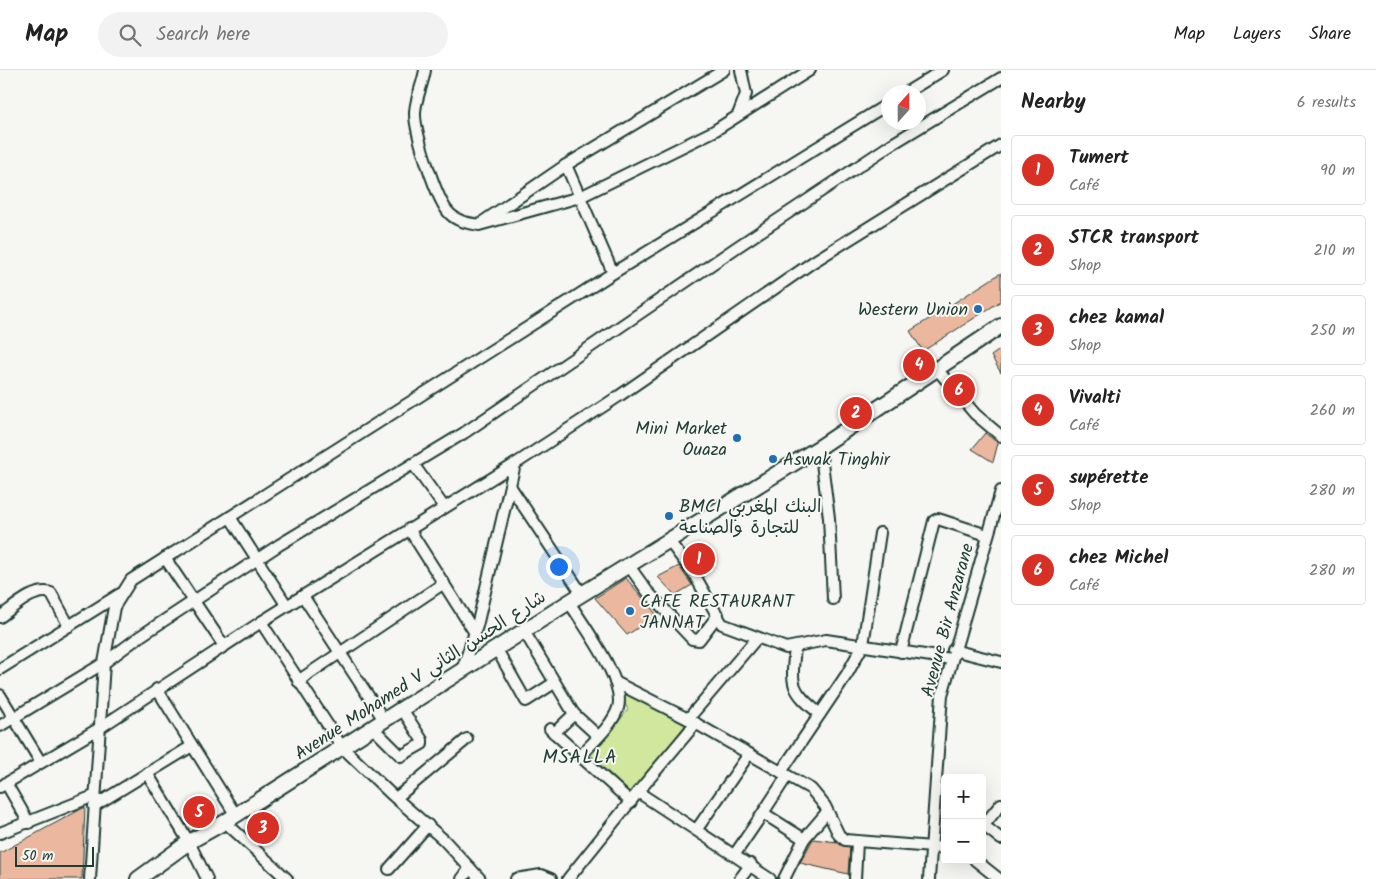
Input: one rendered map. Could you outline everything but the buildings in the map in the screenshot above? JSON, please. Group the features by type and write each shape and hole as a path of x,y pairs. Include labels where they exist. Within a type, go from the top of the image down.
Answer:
{"main road":[{"name":"Avenue Mohamed V شارع الحسن الثاني","path":"138,879 189,842 379,724 524,630 820,447 1001,326"}],"street":[{"path":"425,70 415,113 421,142 435,185 450,215 464,223 479,225 580,198 714,131 810,70"},
{"path":"479,225 566,165 724,70"},
{"path":"738,116 746,94 741,70"},
{"path":"918,85 943,70"},
{"path":"0,726 104,663 258,558 464,434 737,247 892,144 1001,78"},
{"path":"90,879 98,729 104,663 111,618 121,593 131,580 613,273 881,108"},
{"path":"29,823 3,785 40,761 98,729 261,622 444,506 515,464 813,262 1001,145"},
{"path":"566,165 613,273"},
{"path":"936,368 974,414 1001,436"},
{"path":"820,447 829,518 833,599"},
{"path":"413,464 444,506"},
{"path":"462,670 475,633 515,464"},
{"path":"510,486 582,594"},
{"name":"Avenue Bir Anzarane","path":"930,879 942,695 952,655 1001,491"},
{"path":"230,517 287,606"},
{"path":"900,652 934,521 938,520 987,534"},
{"path":"408,529 444,582 475,633"},
{"path":"734,854 763,813 784,774 863,646 880,533"},
{"path":"669,541 694,574 722,624 757,638 786,648 795,648 820,640 900,652 952,655 1001,662"},
{"path":"165,558 224,646"},
{"path":"629,566 647,591 692,639 699,640 718,615"},
{"path":"298,680 340,654 444,582"},
{"path":"0,617 35,594 46,592 51,594 69,626"},
{"path":"0,669 121,593"},
{"path":"303,596 340,654 379,724 401,756 410,752 422,742 402,709"},
{"path":"569,602 597,646 615,682 618,706 612,720 580,756"},
{"path":"261,622 342,747 428,825 480,879"},
{"path":"524,630 574,714 598,736"},
{"path":"568,879 631,802 757,638"},
{"path":"496,648 526,701 554,683"},
{"path":"795,648 792,676 794,688 803,701 820,714"},
{"path":"615,682 692,721 811,789 827,812 839,835 845,840 941,847"},
{"path":"157,689 192,746 230,818 286,879"},
{"path":"0,695 40,761"},
{"path":"574,714 552,731 631,802"},
{"path":"396,798 467,739"},
{"path":"0,833 94,801 147,773 192,746"},
{"path":"697,829 749,754"},
{"path":"147,773 189,842 207,879"},
{"path":"936,790 941,794"},
{"path":"638,792 697,829 770,879"},
{"path":"986,821 1001,804"},
{"path":"784,879 804,839 827,812"},
{"path":"763,813 804,839"},
{"path":"389,869 428,825"},
{"path":"986,826 1001,839"},
{"path":"855,879 857,842"},
{"path":"740,879 750,864"},
{"path":"980,864 999,879"},
{"path":"462,879 470,868"},
{"path":"516,879 541,875 551,879"}],"green space":[{"path":"624,692 685,725 632,795 591,755 628,710 623,698"}],"place":[{"name":"Western Union","path":"978,309"},
{"name":"Vivalti","path":"919,365"},
{"name":"chez Michel","path":"959,390"},
{"name":"STCR transport","path":"856,413"},
{"name":"Mini Market Ouaza","path":"737,438"},
{"name":"Aswak Tinghir","path":"773,459"},
{"name":"BMCI البنك المغربي للتجارة والصناعة","path":"669,516"},
{"name":"Tumert","path":"699,559"},
{"name":"CAFE RESTAURANT JANNAT","path":"630,611"},
{"name":"supérette","path":"199,812"},
{"name":"chez kamal","path":"263,828"}],"district":[{"name":"MSALLA","path":"580,756"}]}
